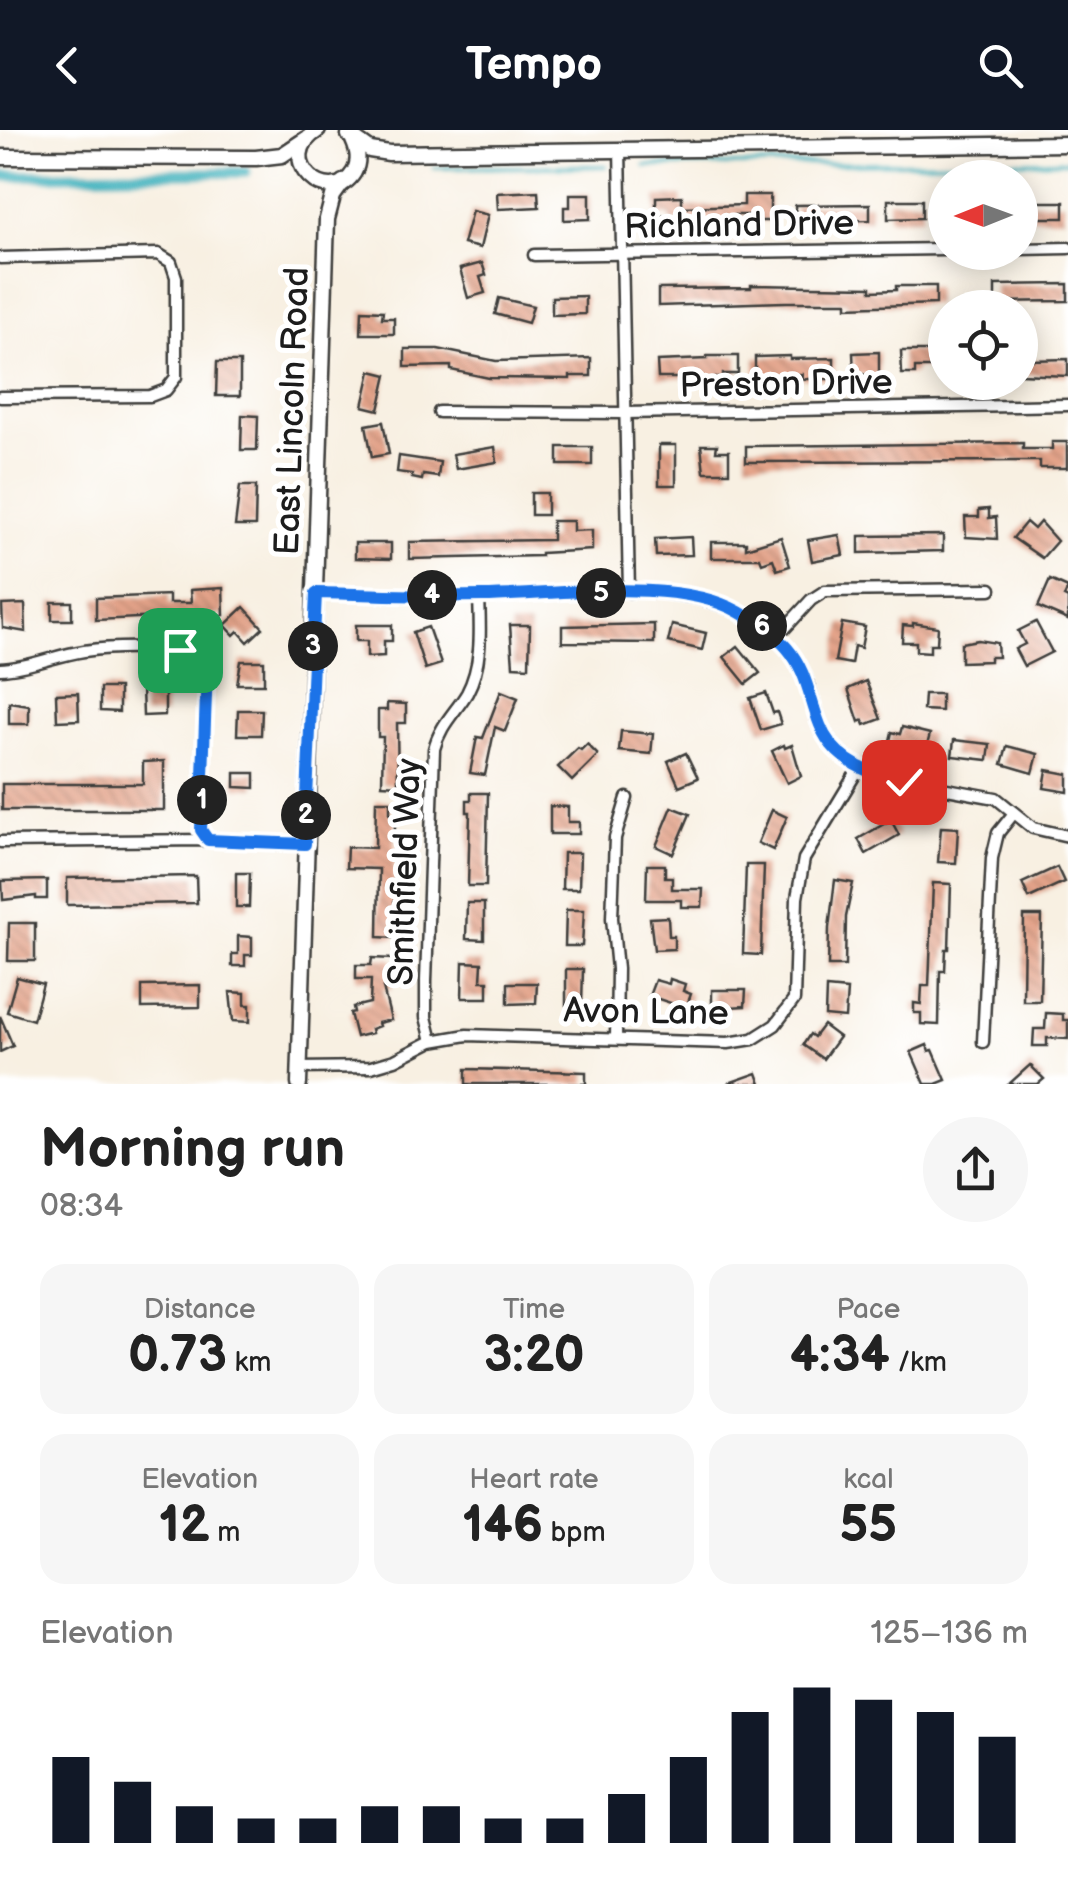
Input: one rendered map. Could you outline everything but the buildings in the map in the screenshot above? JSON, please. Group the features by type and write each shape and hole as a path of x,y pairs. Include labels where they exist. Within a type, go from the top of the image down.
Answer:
{"main road":[{"path":"345,133 370,150 389,153 1068,144"},
{"path":"345,133 358,152 355,170"},
{"path":"0,157 265,157 282,155 312,134"},
{"name":"East Lincoln Road","path":"312,134 300,157 327,219"},
{"path":"265,157 294,165 328,186 343,182 370,159 389,153"},
{"name":"East Lincoln Road","path":"299,1076 327,219 333,196 343,182"}],"street":[{"path":"620,149 629,592"},
{"path":"1038,249 1068,248"},
{"name":"Richland Drive","path":"534,255 928,250"},
{"path":"0,258 158,254 171,262 176,277 176,378 166,390 150,396 0,398"},
{"name":"Preston Drive","path":"439,412 1068,406"},
{"path":"776,638 811,600 825,592 992,588"},
{"path":"316,593 479,596 656,591 701,597 734,609 789,650 809,684 820,728 842,755 859,768 877,776 996,798 1033,828 1068,836"},
{"name":"Smithfield Way","path":"432,1041 426,1016 426,981 434,749 439,730 466,694 476,672 480,648 479,596"},
{"path":"0,669 85,651 180,650 202,654 207,667 201,830 208,840"},
{"name":"Avon Lane","path":"299,1076 371,1067 432,1041 466,1036 728,1043 753,1039 776,1025 794,1000 797,898 804,859 859,768"},
{"path":"616,1039 617,969 612,918 615,838 627,798"},
{"path":"983,1042 992,858 998,833 1014,813"},
{"path":"0,842 208,840 305,844"}],"waterway":[{"path":"645,166 1068,161"},
{"path":"434,168 606,166"},
{"path":"0,176 246,172"}],"route":[{"path":"180,650 202,654 207,667 201,830 208,840 305,844 316,593 479,596 656,591 701,597 734,609 765,628 789,650 809,684 820,728 842,755 877,776 904,782"}]}
